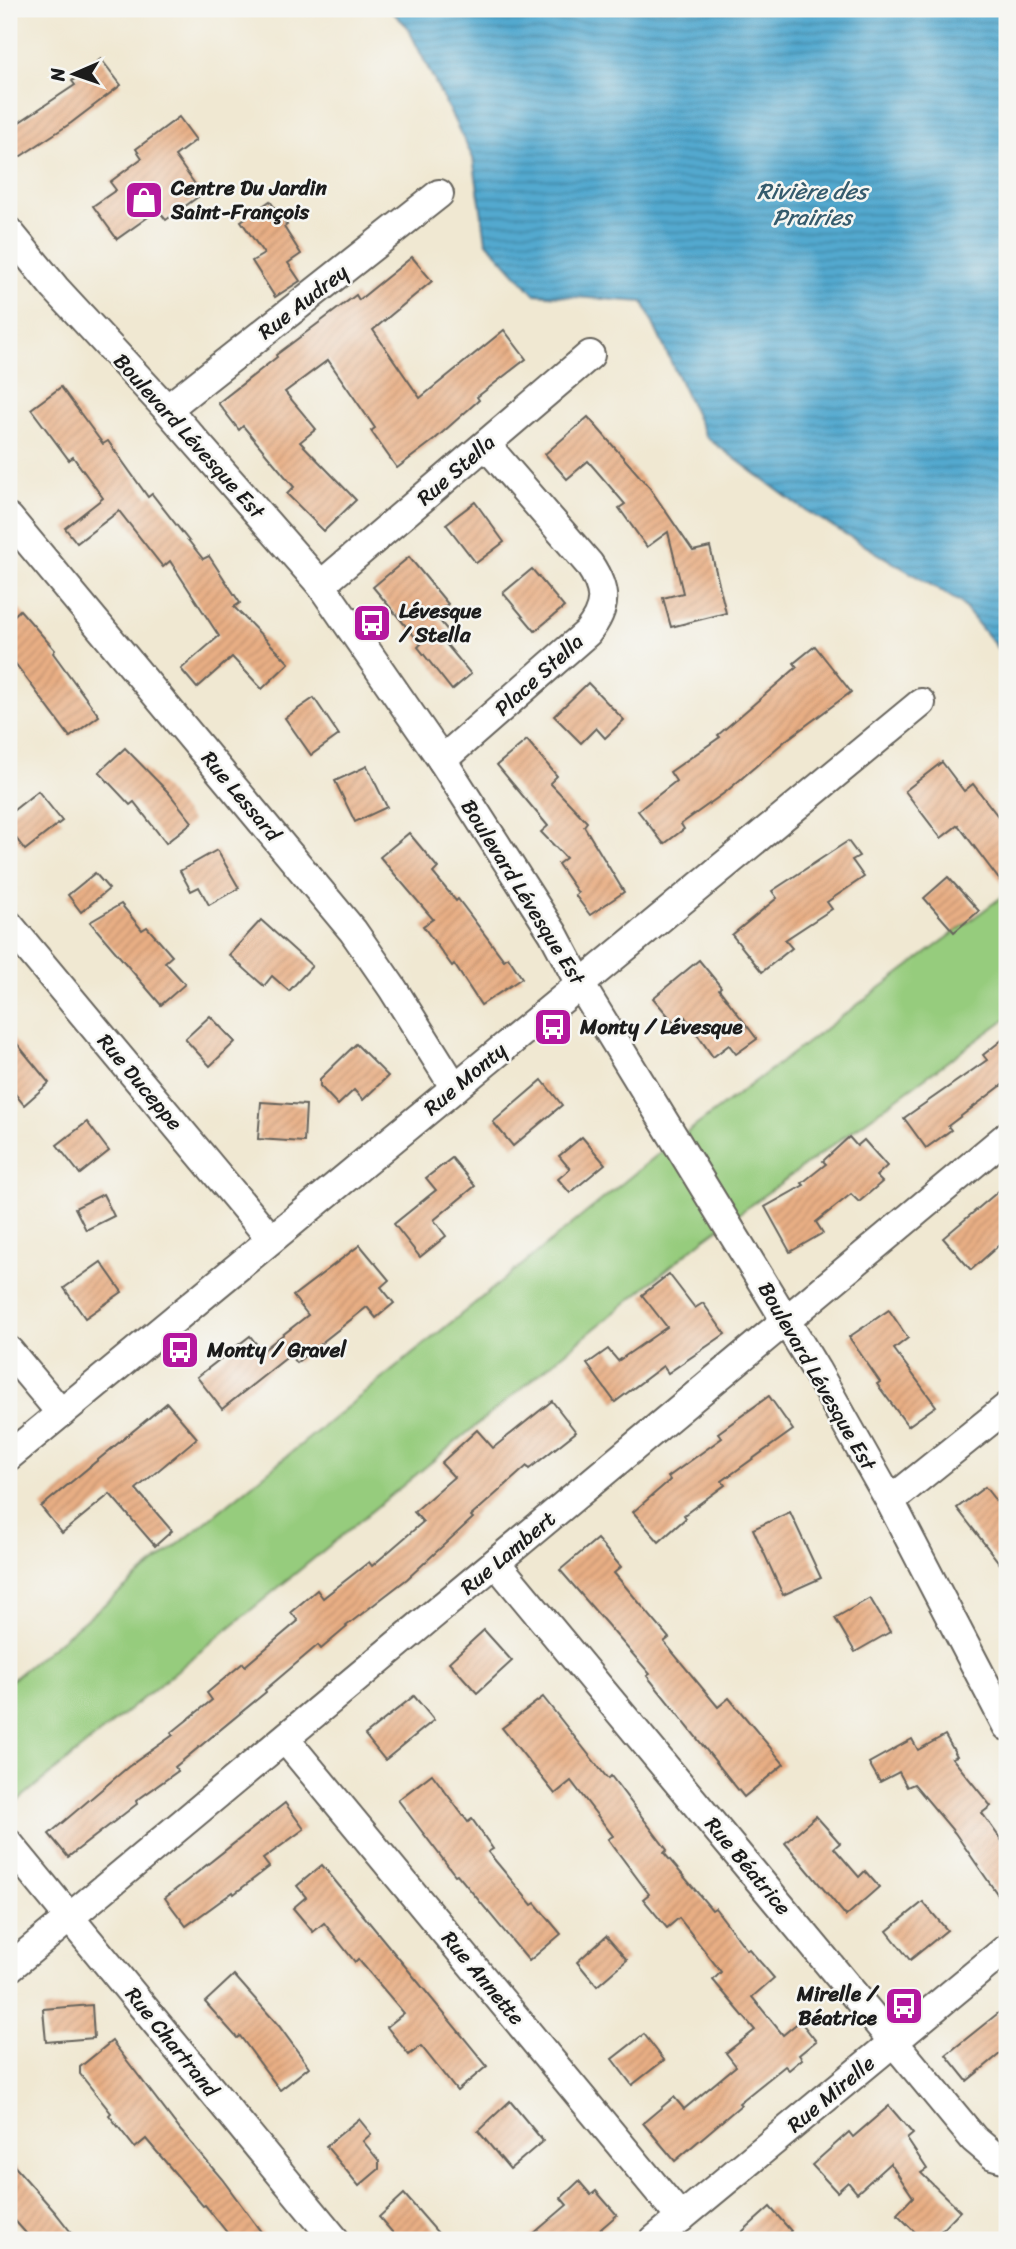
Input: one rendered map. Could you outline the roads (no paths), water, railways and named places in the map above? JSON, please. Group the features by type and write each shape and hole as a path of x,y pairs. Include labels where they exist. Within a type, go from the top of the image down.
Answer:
{"street":[{"name":"Rue Audrey","path":"167,410 439,194"},
{"name":"Boulevard Lévesque Est","path":"9,232 55,288 321,585 442,760 553,933 580,984 786,1322 890,1501 1007,1726"},
{"name":"Rue Stella","path":"321,585 590,355"},
{"name":"Place Stella","path":"442,760 587,633 598,620 603,604 597,576 589,564 486,445"},
{"name":"Rue Lessard","path":"9,518 353,931 393,989 454,1088"},
{"name":"Rue Monty","path":"9,1456 920,703"},
{"name":"Rue Duceppe","path":"9,925 271,1239"},
{"name":"Rue Lambert","path":"9,1968 1007,1136"},
{"path":"9,1351 61,1413"},
{"path":"890,1501 1007,1407"},
{"name":"Rue Béatrice","path":"496,1563 974,2139 993,2155 1007,2159"},
{"name":"Rue Annette","path":"285,1739 681,2218"},
{"name":"Rue Chartrand","path":"9,1844 335,2240"},
{"name":"Rue Mirelle","path":"654,2240 1007,1948"}],"water":[{"name":"Rivière des Prairies","path":"389,9 1007,9 1007,660 961,603 800,507 706,437 643,302 534,294 486,241 473,158 407,26"}],"place":[{"name":"Centre Du Jardin Saint-François","path":"144,200"},
{"name":"Lévesque / Stella","path":"372,623"},
{"name":"Monty / Lévesque","path":"553,1027"},
{"name":"Monty / Gravel","path":"180,1350"},
{"name":"Mirelle / Béatrice","path":"904,2006"}]}
